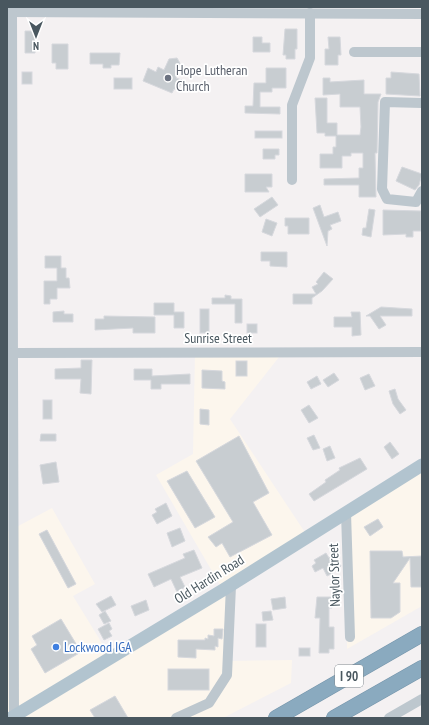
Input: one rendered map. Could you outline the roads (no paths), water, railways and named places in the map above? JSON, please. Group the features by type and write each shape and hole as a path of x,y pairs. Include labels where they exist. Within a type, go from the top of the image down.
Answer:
{"highway":[{"name":"I 90","path":"276,718 422,634"},
{"name":"I 90","path":"334,718 422,668"}],"main road":[{"name":"Old Hardin Road","path":"13,717 231,586 422,465"}],"street":[{"path":"13,717 13,353 10,307 10,12 310,13 351,10 422,14"},
{"path":"292,180 292,105 310,58 310,13"},
{"path":"354,52 422,52"},
{"path":"422,103 385,102 382,189 387,199 416,202 422,191"},
{"name":"Sunrise Street","path":"13,353 422,352"},
{"name":"Naylor Street","path":"346,513 350,637"},
{"path":"176,718 209,703 227,676 231,586"},
{"path":"389,718 422,699"}],"place":[{"name":"Hope Lutheran Church","path":"168,78"},
{"name":"Lockwood IGA","path":"56,647"}]}
